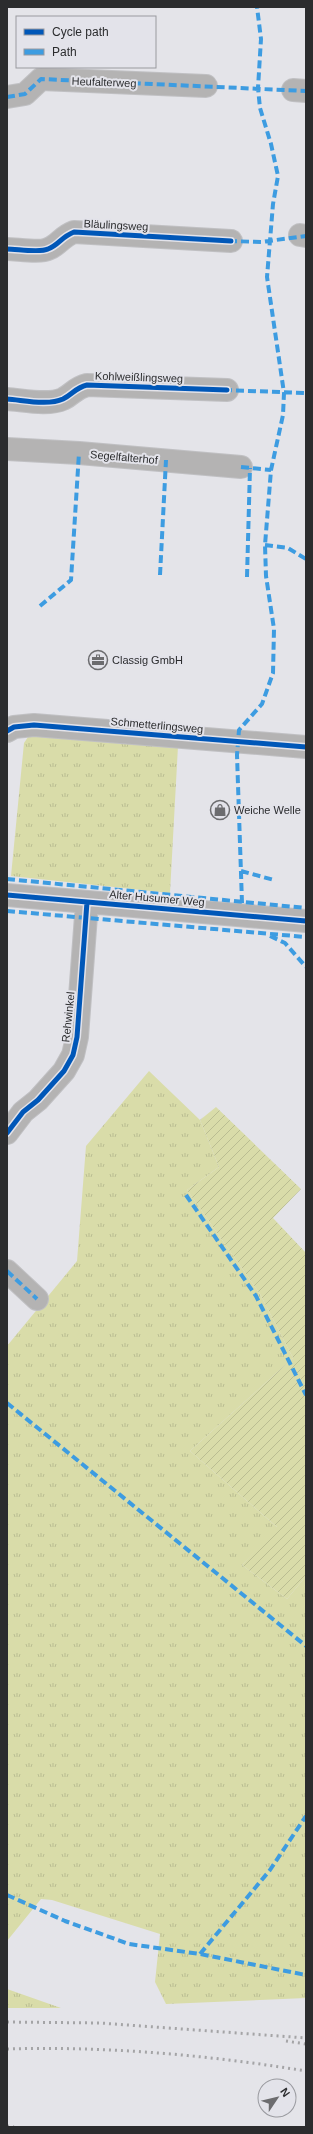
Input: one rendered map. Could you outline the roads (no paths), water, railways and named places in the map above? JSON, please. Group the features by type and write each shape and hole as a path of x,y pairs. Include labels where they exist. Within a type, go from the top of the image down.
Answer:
{"street":[{"name":"Heufalterweg","path":"7,97 25,94 41,79 206,86"},
{"name":"Bläulingsweg","path":"7,249 47,250 56,245 63,236 74,232 231,241"},
{"name":"Kohlweißlingsweg","path":"7,399 51,402 64,399 77,388 87,385 227,390"},
{"name":"Segelfalterhof","path":"7,449 79,453 240,467"},
{"name":"Schmetterlingsweg","path":"7,731 14,727 34,725 306,747"},
{"name":"Alter Husumer Weg","path":"7,895 306,921"},
{"name":"Rehwinkel","path":"7,1133 23,1112 38,1100 64,1070 73,1055 77,1037 87,902"},
{"path":"7,1271 37,1299"}],"railway":[{"path":"7,2022 100,2023 306,2038"},
{"path":"286,2041 306,2044"},
{"path":"7,2049 44,2048 119,2050 232,2060 306,2071"},
{"path":"7,2126 14,2127"}],"place":[{"name":"Classig GmbH","path":"98,660"},
{"name":"Weiche Welle","path":"220,810"}]}
